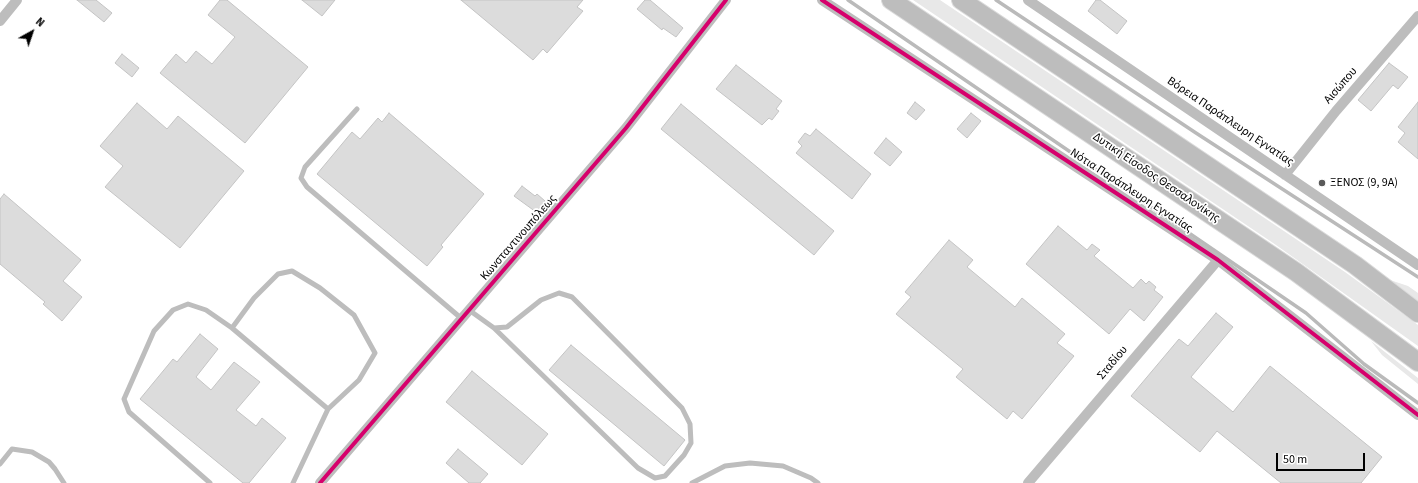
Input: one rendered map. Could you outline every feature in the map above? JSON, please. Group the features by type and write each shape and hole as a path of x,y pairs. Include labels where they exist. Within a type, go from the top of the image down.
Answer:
{"highway":[{"name":"Δυτική Είσοδος Θεσσαλονίκης","path":"891,0 1296,272 1418,362"},
{"path":"961,0 1355,265 1418,313"}],"street":[{"path":"0,21 17,0"},
{"name":"Κωνσταντινουπόλεως","path":"320,483 626,128 726,0"},
{"name":"Νότια Παράπλευρη Εγνατίας","path":"822,0 1218,260 1418,415"},
{"name":"Βόρεια Παράπλευρη Εγνατίας","path":"1028,0 1418,264"},
{"name":"Αισώπου","path":"1285,175 1336,111 1418,16"},
{"name":"Σταδίου","path":"1028,483 1218,260"}],"lane":[{"path":"357,109 305,167 301,178 307,187 462,319"},
{"path":"232,328 254,298 278,274 292,271 320,288 354,315 375,353 359,380 328,409 293,483"},
{"path":"469,310 494,328 638,468 655,478 665,476 684,455 691,443 690,424 682,408 572,297 559,293 541,300 507,327 494,328"},
{"path":"210,483 129,412 124,399 154,331 173,310 188,304 206,310 232,328 328,409"},
{"path":"0,464 12,449 32,452 48,462 55,469 64,483"},
{"path":"692,483 725,466 750,463 783,466 811,478 818,483"}],"shaded area":[{"path":"913,0 940,0 1345,272 1418,325 1418,346 1276,245"},
{"path":"1384,278 1408,286 1418,293 1418,304"},
{"path":"1371,341 1418,378 1418,384 1382,355"}],"building":[{"path":"77,0 96,0 112,13 104,22"},
{"path":"220,0 227,0 308,67 245,143 160,73 176,54 186,63 196,51 212,64 235,37 208,15"},
{"path":"302,0 335,0 322,16"},
{"path":"461,0 583,0 577,7 583,11 547,53 543,49 533,60"},
{"path":"645,0 650,0 683,28 676,37 663,28 662,30 637,9"},
{"path":"1096,0 1100,0 1127,21 1117,34 1088,11"},
{"path":"122,54 139,68 132,77 115,63"},
{"path":"1389,63 1408,77 1398,89 1393,85 1371,111 1358,100"},
{"path":"736,65 782,101 776,109 779,111 772,120 769,118 762,125 716,89"},
{"path":"915,102 925,110 916,120 907,113"},
{"path":"1418,102 1418,159 1398,142 1405,133 1398,127"},
{"path":"137,103 167,129 178,116 244,171 180,248 105,187 123,166 100,146"},
{"path":"681,104 834,231 814,255 661,129"},
{"path":"389,113 484,194 441,245 443,247 427,266 317,174 352,132 360,139 378,118 382,122"},
{"path":"971,113 981,121 967,138 957,129"},
{"path":"816,129 871,174 852,199 796,153 802,146 798,142 805,133 810,136"},
{"path":"886,138 902,152 890,166 874,153"},
{"path":"522,186 535,196 537,194 545,201 536,212 514,196"},
{"path":"4,194 81,260 63,281 82,297 62,321 43,304 45,302 0,264 0,199"},
{"path":"1058,226 1087,250 1092,244 1100,250 1094,256 1133,288 1141,279 1146,284 1149,281 1156,287 1154,290 1163,297 1144,321 1130,309 1109,334 1026,264"},
{"path":"949,240 973,260 967,267 1015,307 1022,298 1065,334 1057,343 1074,356 1022,419 1013,411 1007,419 956,377 963,369 896,314 911,297 905,292"},
{"path":"1216,313 1233,327 1191,377 1233,412 1270,366 1382,457 1361,483 1281,483 1217,431 1200,452 1131,396 1179,339 1188,346"},
{"path":"200,334 218,349 196,377 211,390 234,362 260,382 236,410 256,426 262,418 286,438 249,483 243,483 140,399 173,359 177,362"},
{"path":"571,345 685,440 664,466 549,370"},
{"path":"472,371 548,434 522,465 446,402"},
{"path":"458,449 488,474 480,483 469,483 446,463"}],"waterway":[{"path":"848,0 1306,313 1364,364 1418,403"},
{"path":"996,0 1196,133 1418,277"}],"cycle path":[{"path":"320,483 626,128 726,0"},
{"path":"822,0 1218,260 1418,415"}],"place":[{"name":"ΞΕΝΟΣ (9, 9Α)","path":"1322,183"}]}
